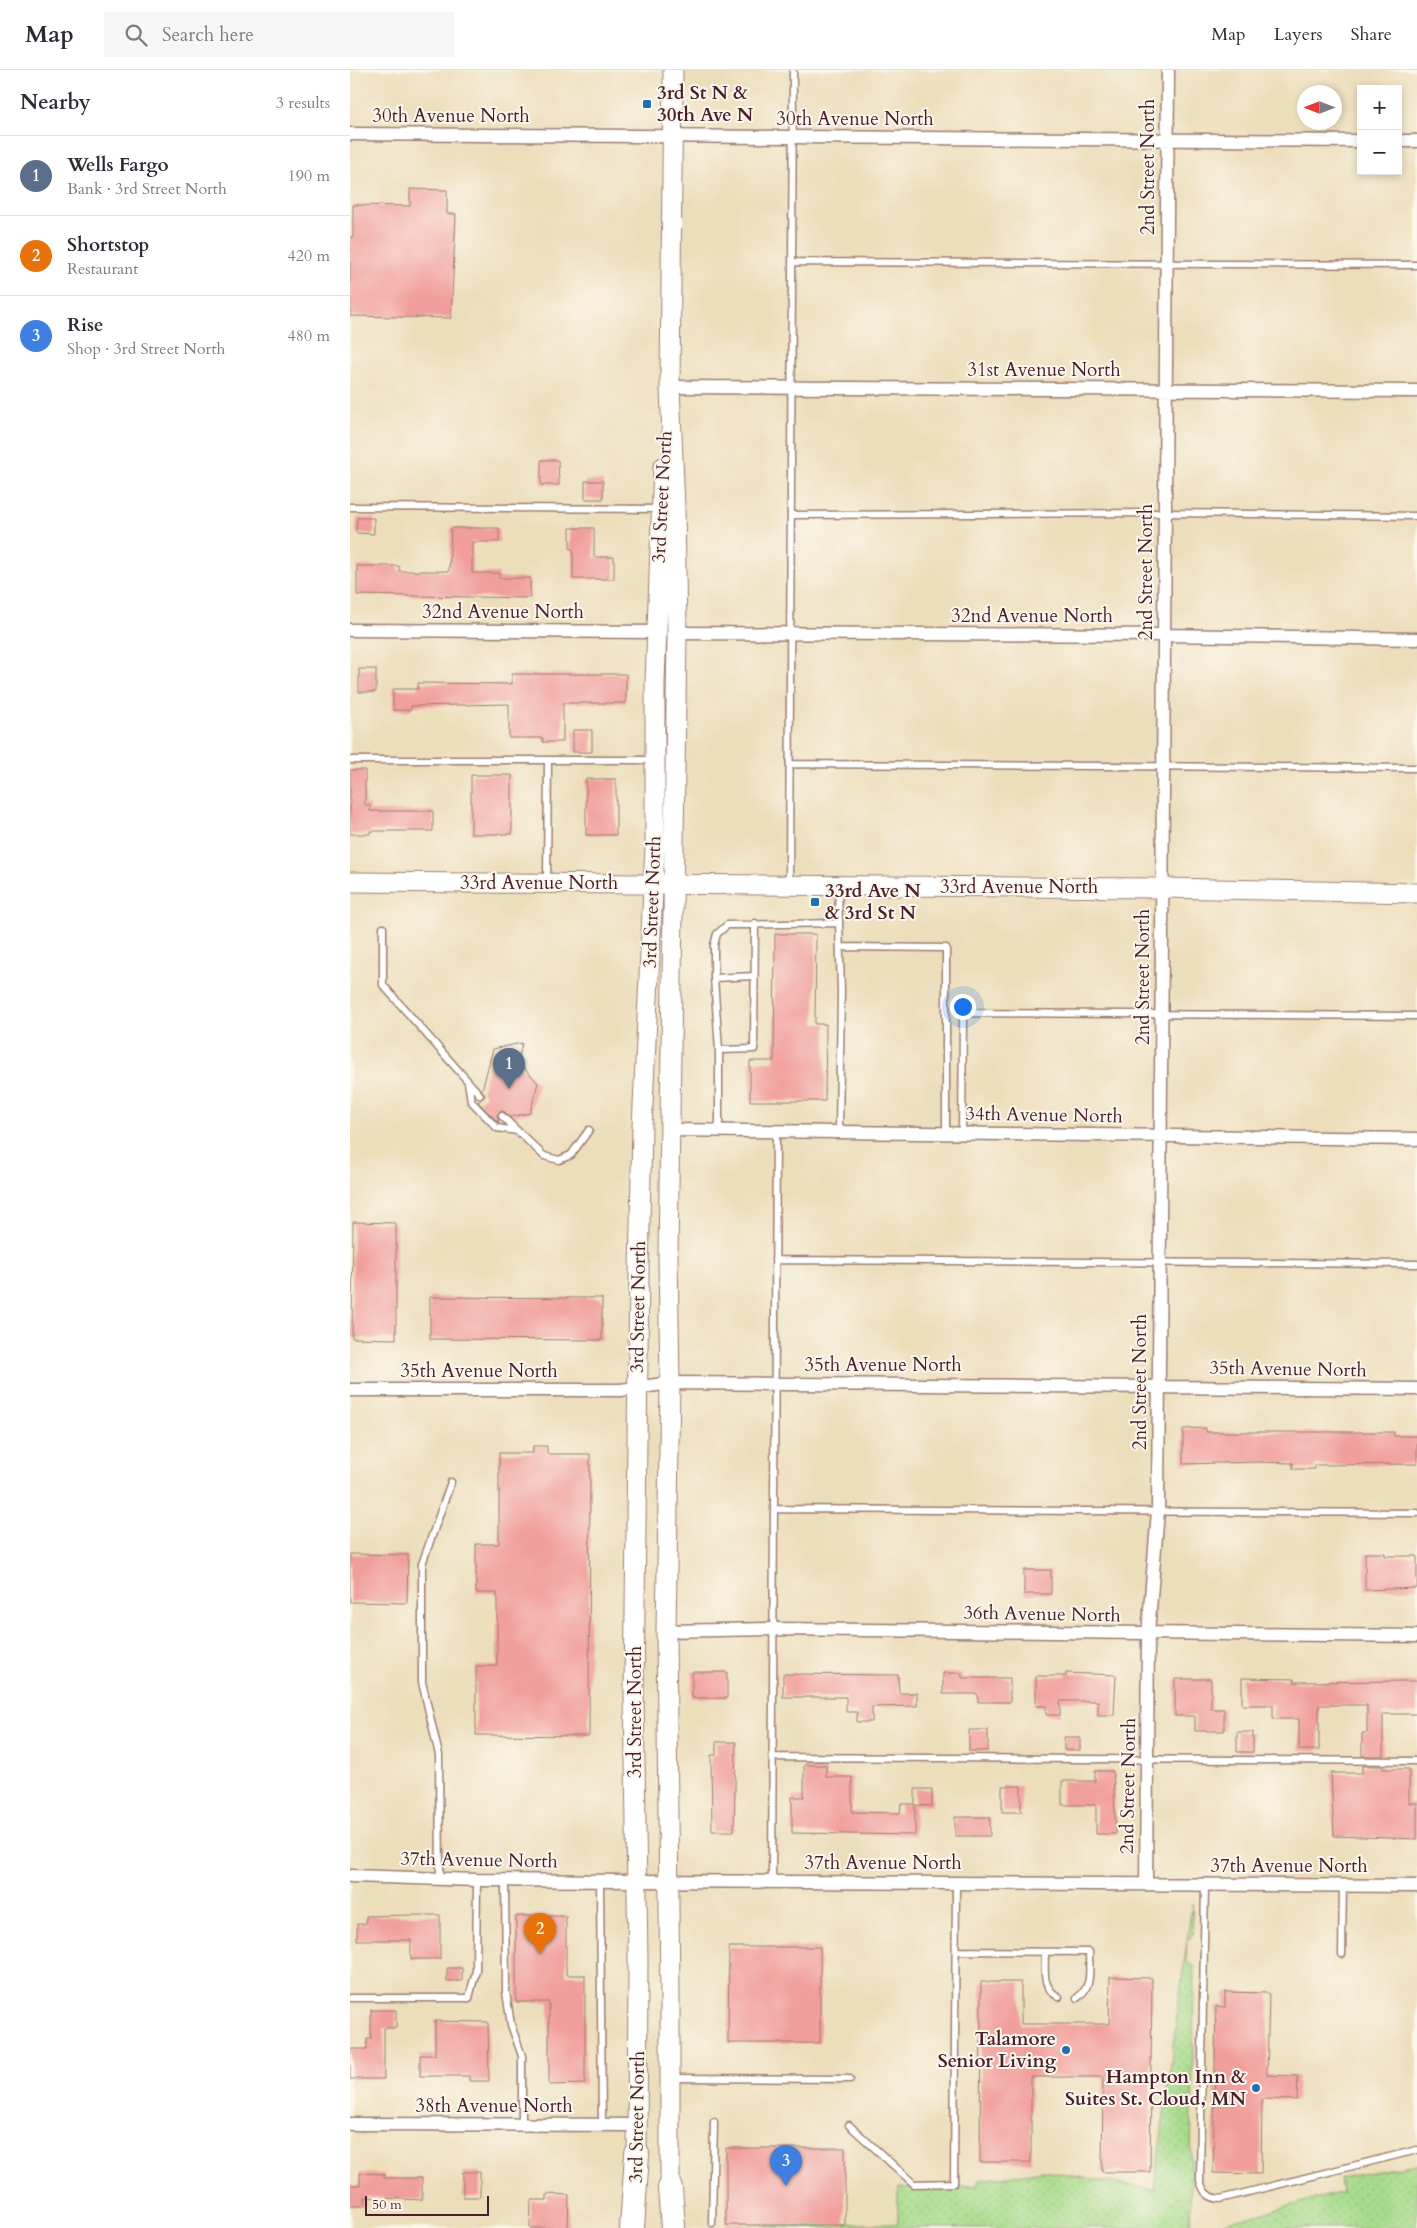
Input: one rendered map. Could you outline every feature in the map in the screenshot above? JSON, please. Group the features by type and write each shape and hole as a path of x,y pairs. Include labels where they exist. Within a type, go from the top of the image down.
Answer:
{"highway":[{"path":"632,2228 637,2154"},
{"path":"670,2188 671,2228"}],"main road":[{"name":"3rd Street North","path":"670,2188 666,1631 670,1383 668,1257 676,633 675,508 670,386 673,70"},
{"name":"3rd Street North","path":"636,2228 638,2125 634,1684 640,1165 654,884 656,632 661,509 670,386"},
{"name":"33rd Avenue North","path":"350,882 1162,888 1417,893"}],"street":[{"name":"2nd Street North","path":"1146,1884 1148,1634 1158,1511 1168,70"},
{"name":"30th Avenue North","path":"350,134 1357,141"},
{"path":"1402,141 1417,141"},
{"name":"31st Avenue North","path":"670,386 1417,391"},
{"name":"32nd Avenue North","path":"350,630 656,632"},
{"name":"32nd Avenue North","path":"676,633 1164,635 1417,639"},
{"name":"34th Avenue North","path":"670,1130 1417,1139"},
{"name":"35th Avenue North","path":"350,1390 637,1389 670,1383 1417,1389"},
{"name":"36th Avenue North","path":"666,1631 773,1629 1417,1636"},
{"name":"37th Avenue North","path":"350,1876 477,1880 1417,1886"},
{"name":"38th Avenue North","path":"350,2124 638,2125"}],"lane":[{"path":"789,885 794,262 793,70"},
{"path":"794,262 1417,265"},
{"path":"350,507 661,509"},
{"path":"792,515 1165,513 1417,516"},
{"path":"350,760 656,760"},
{"path":"547,883 548,760"},
{"path":"790,764 1417,768"},
{"path":"838,885 840,946 839,1131"},
{"path":"719,1130 719,1050 714,978 714,945 717,934 727,925 754,923 839,923"},
{"path":"719,1050 754,1049 754,923"},
{"path":"383,928 383,985 480,1095"},
{"path":"840,946 946,948 946,1133"},
{"path":"714,978 754,976"},
{"path":"962,1133 963,1013 1417,1016"},
{"path":"468,1081 471,1101 477,1108 498,1128 518,1131"},
{"path":"502,1116 544,1156 559,1160 571,1154 589,1130"},
{"path":"772,1882 776,1131"},
{"path":"775,1260 1417,1264"},
{"path":"440,1878 439,1755 422,1682 422,1564 451,1482"},
{"path":"774,1509 1417,1513"},
{"path":"772,1757 1417,1761"},
{"path":"350,1998 470,1998 476,1972 477,1880"},
{"path":"506,1880 506,2000 511,2025 522,2056 522,2125"},
{"path":"600,1880 602,2125"},
{"path":"849,2125 914,2184 954,2184 956,1882"},
{"path":"1205,1884 1200,2180 1205,2194 1211,2198 1220,2198 1417,2150"},
{"path":"1342,1954 1343,1885"},
{"path":"956,1951 1089,1952 1089,1982 1086,1992 1077,1998"},
{"path":"1045,1952 1045,1980 1050,1992 1059,1997"},
{"path":"670,2078 850,2079"},
{"path":"712,2223 714,2122"}],"green space":[{"path":"1192,1903 1193,1934 1187,1942 1186,1962 1194,1966 1190,2225 1211,2226 1342,2192 1340,2178 1417,2164 1417,2228 727,2228 727,2225 898,2224 898,2188 976,2186 979,2180 1044,2171 1154,2190"}],"building":[{"path":"410,189 447,190 447,214 456,214 451,318 350,316 350,237 353,237 353,205 410,206"},
{"path":"541,460 558,460 559,485 541,485"},
{"path":"585,481 603,481 603,499 585,499"},
{"path":"357,518 374,518 374,534 356,533"},
{"path":"451,528 499,528 499,542 472,542 472,573 499,573 499,578 530,578 530,598 357,595 357,566 399,566 399,571 449,571"},
{"path":"570,528 594,528 594,557 614,557 614,579 573,579 573,549 570,549"},
{"path":"359,669 376,669 376,692 359,692"},
{"path":"512,674 626,674 626,703 563,703 563,742 543,742 543,738 509,738 509,704 411,706 411,710 393,710 393,689 418,689 418,683 512,684"},
{"path":"573,730 592,730 592,752 573,752"},
{"path":"350,770 365,770 365,805 370,805 370,811 433,811 433,831 370,831 370,834 350,834"},
{"path":"471,775 512,775 512,834 471,834"},
{"path":"586,779 616,779 616,835 586,835"},
{"path":"775,934 816,934 815,1024 826,1024 825,1101 750,1101 750,1061 774,1061"},
{"path":"522,1043 518,1062 538,1083 530,1113 510,1117 505,1112 500,1111 497,1115 499,1123 478,1102 485,1096 482,1090 493,1049"},
{"path":"353,1222 396,1223 396,1339 352,1338"},
{"path":"430,1297 602,1298 602,1340 430,1339"},
{"path":"1206,1428 1206,1432 1394,1432 1394,1436 1417,1436 1417,1464 1315,1465 1315,1469 1293,1469 1293,1463 1183,1464 1183,1429"},
{"path":"533,1446 547,1446 547,1454 590,1454 589,1736 476,1735 476,1666 497,1666 497,1593 476,1593 476,1544 499,1544 499,1453 533,1453"},
{"path":"1365,1553 1385,1553 1385,1556 1417,1556 1417,1588 1365,1590"},
{"path":"350,1554 408,1555 407,1603 350,1602"},
{"path":"1024,1570 1051,1570 1051,1594 1024,1594"},
{"path":"692,1672 727,1672 727,1698 692,1698"},
{"path":"943,1673 962,1673 962,1678 1010,1678 1010,1702 978,1702 978,1694 943,1694"},
{"path":"1066,1673 1116,1675 1114,1715 1098,1715 1098,1701 1060,1701 1060,1715 1046,1715 1046,1706 1036,1706 1036,1676 1066,1676"},
{"path":"783,1674 898,1675 899,1693 917,1693 917,1706 872,1707 872,1722 857,1722 857,1712 846,1712 846,1697 783,1697"},
{"path":"1242,1678 1294,1679 1294,1682 1417,1681 1417,1714 1383,1714 1383,1756 1362,1756 1362,1733 1367,1733 1367,1705 1319,1705 1319,1750 1299,1750 1299,1719 1273,1719 1273,1705 1242,1705"},
{"path":"1175,1679 1211,1679 1211,1709 1224,1709 1224,1731 1195,1731 1195,1716 1175,1716"},
{"path":"969,1730 988,1730 988,1751 969,1751"},
{"path":"1237,1732 1253,1732 1253,1752 1237,1752"},
{"path":"1064,1737 1080,1737 1080,1750 1064,1750"},
{"path":"716,1742 736,1742 734,1831 712,1831 711,1755 716,1755"},
{"path":"804,1765 826,1765 826,1777 852,1777 852,1812 900,1813 901,1804 915,1804 915,1789 932,1789 932,1806 915,1805 915,1835 792,1833 792,1797 804,1797"},
{"path":"1362,1766 1383,1766 1383,1769 1409,1769 1409,1803 1417,1803 1417,1839 1334,1836 1331,1773 1362,1773"},
{"path":"1095,1771 1113,1771 1116,1834 1096,1834 1096,1805 1062,1805 1062,1781 1095,1781"},
{"path":"1002,1786 1021,1786 1021,1812 1002,1812"},
{"path":"955,1817 990,1817 990,1836 955,1836"},
{"path":"440,1915 440,1959 411,1959 411,1940 357,1940 357,1924 366,1924 366,1916"},
{"path":"516,1916 566,1916 566,1975 585,1975 585,2084 549,2085 549,2002 516,2002"},
{"path":"729,1947 820,1947 820,2043 728,2043"},
{"path":"447,1968 462,1968 462,1981 447,1981"},
{"name":"Talamore Senior Living","path":"1110,1977 1152,1978 1150,2172 1102,2172 1103,2077 1031,2077 1031,2162 980,2162 981,1982 1021,1982 1021,2024 1109,2024"},
{"name":"Hampton Inn & Suites St. Cloud, MN","path":"1225,1992 1269,1993 1267,2075 1298,2076 1297,2100 1262,2099 1261,2174 1213,2173 1216,2006 1225,2007"},
{"path":"371,2010 396,2010 396,2028 384,2028 384,2079 350,2079 350,2049 367,2049 367,2039 371,2039"},
{"path":"435,2021 488,2022 489,2081 469,2081 469,2076 420,2076 420,2055 435,2055"},
{"path":"726,2148 845,2148 845,2225 726,2225"},
{"path":"463,2172 480,2172 480,2197 463,2197"},
{"path":"360,2173 384,2174 384,2178 422,2178 422,2200 365,2197 365,2206 350,2206 350,2185 360,2185"},
{"path":"547,2194 569,2195 568,2228 530,2228 531,2200 547,2200"}],"place":[{"name":"3rd St N & 30th Ave N","path":"647,104"},
{"name":"33rd Ave N & 3rd St N","path":"815,902"},
{"name":"Wells Fargo","path":"509,1089"},
{"name":"Shortstop","path":"540,1954"},
{"name":"Talamore Senior Living","path":"1066,2050"},
{"name":"Hampton Inn & Suites St. Cloud, MN","path":"1256,2088"},
{"name":"Rise","path":"786,2186"}]}
